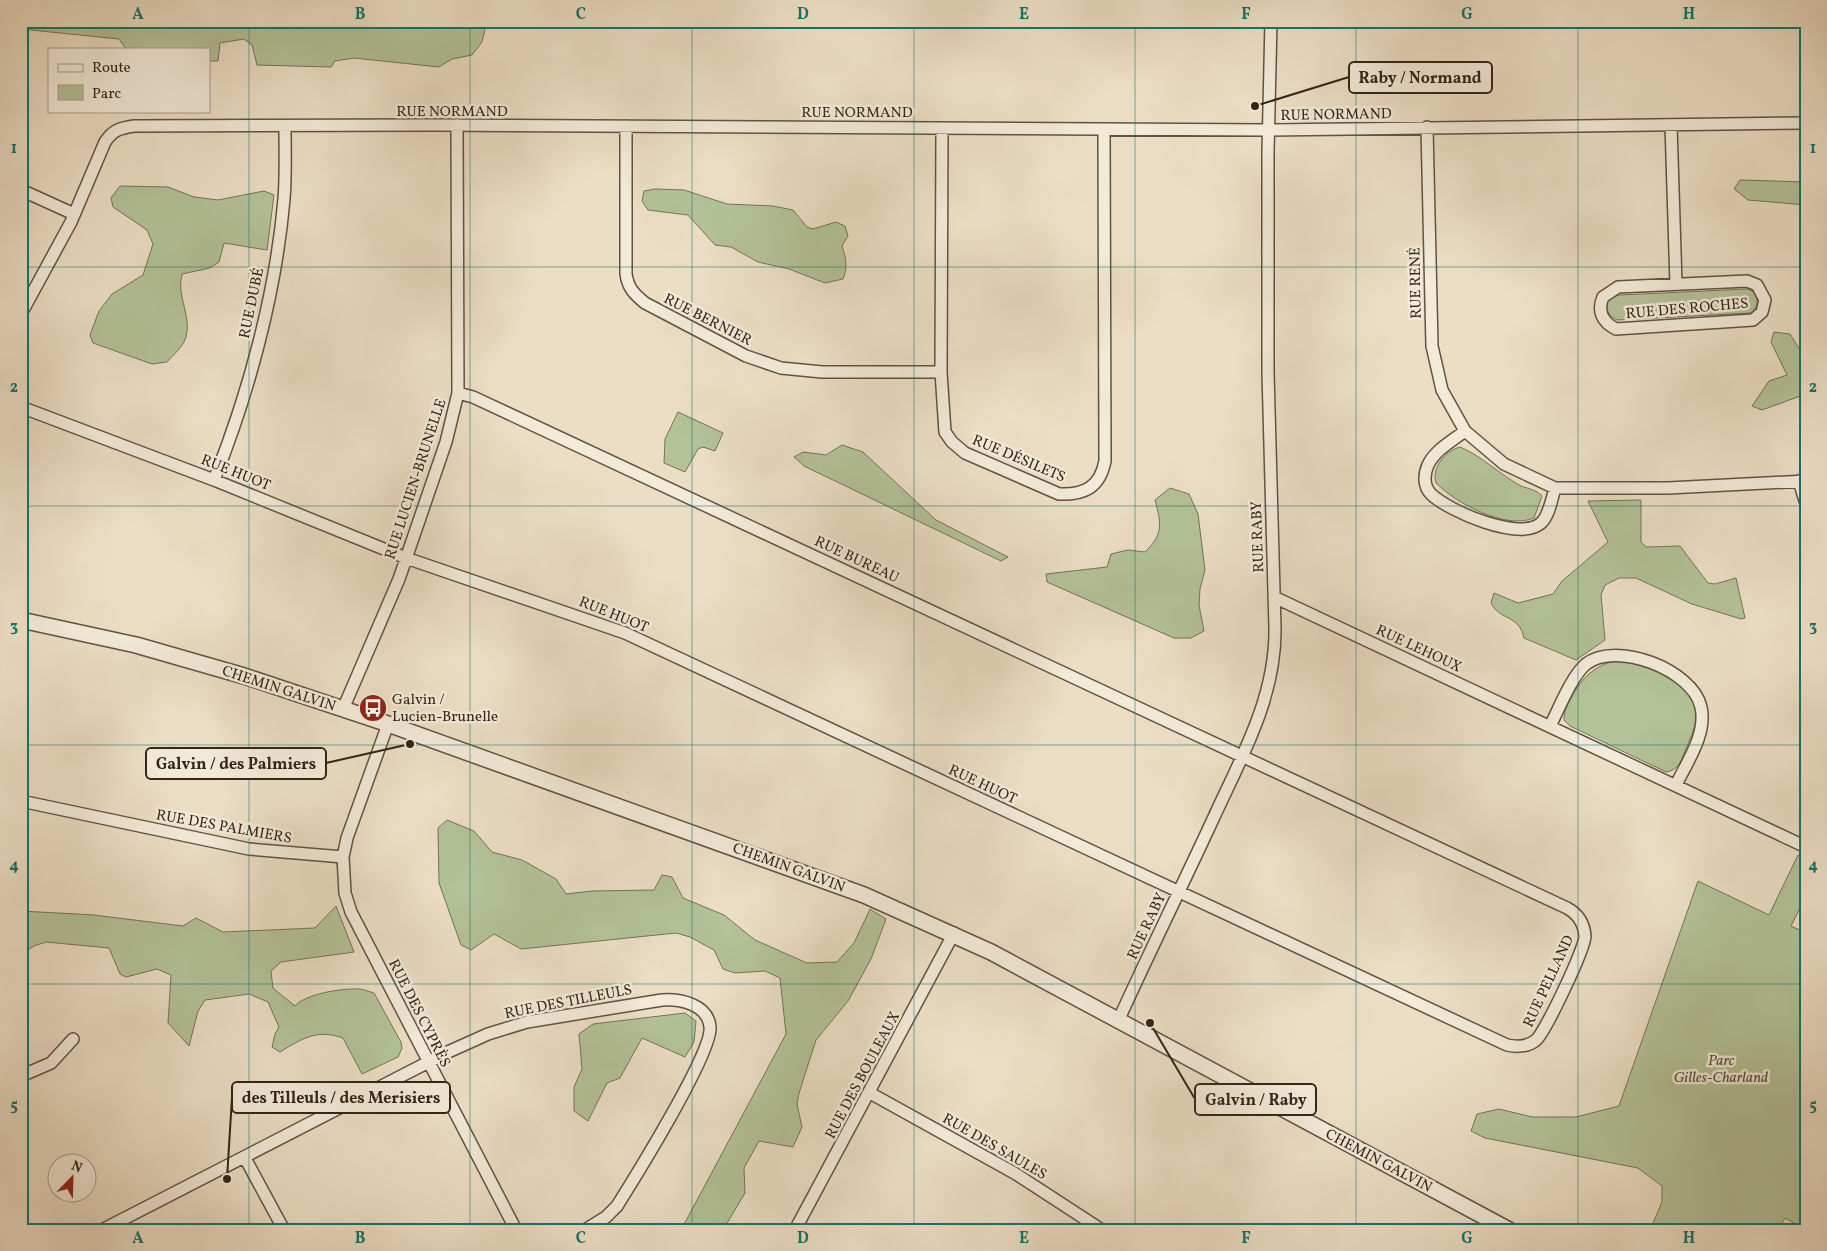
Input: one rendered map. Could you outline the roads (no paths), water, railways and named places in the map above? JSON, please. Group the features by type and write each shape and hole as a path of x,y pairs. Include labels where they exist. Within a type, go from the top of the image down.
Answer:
{"street":[{"name":"RUE RABY","path":"1120,1019 1243,755 1263,709 1271,682 1276,648 1268,373 1271,21"},
{"name":"RUE NORMAND","path":"21,314 74,214 106,142 112,133 120,128 457,125 1269,130 1806,123"},
{"name":"RUE LUCIEN-BRUNELLE","path":"343,709 386,610 406,558 446,442 458,393 457,125"},
{"name":"RUE DES ROCHES","path":"1671,125 1676,284"},
{"name":"RUE DUBÉ","path":"214,480 243,405 264,316 277,249 284,198 285,126"},
{"name":"RUE BERNIER","path":"626,126 626,274 628,285 634,294 645,303 746,356 781,368 822,372 941,372"},
{"name":"RUE RENÉ","path":"1427,127 1432,346 1442,390 1465,431 1504,464 1555,488 1668,488 1802,481"},
{"name":"RUE DÉSILETS","path":"942,128 941,372 945,432 952,442 965,453 1059,494 1079,494 1088,490 1100,478 1105,460 1104,130"},
{"path":"21,190 74,214"},
{"name":"RUE DES ROCHES","path":"1752,282 1764,295 1764,306 1758,317 1753,320 1616,328 1610,326 1601,315 1601,302 1612,289 1676,284 1752,282"},
{"name":"RUE BUREAU","path":"458,393 473,397 1243,755"},
{"name":"RUE HUOT","path":"21,407 214,480 406,558 625,633 1179,892"},
{"path":"1465,431 1437,453 1429,464 1425,474 1426,485 1430,494 1449,506 1503,528 1520,530 1530,529 1540,524 1545,518 1555,488"},
{"path":"1802,481 1806,504"},
{"name":"RUE LEHOUX","path":"1274,597 1806,847"},
{"name":"CHEMIN GALVIN","path":"21,620 99,636 244,676 388,724 864,895 954,934 1120,1019 1509,1230"},
{"path":"1550,726 1577,675 1586,664 1600,657 1614,654 1631,656 1662,668 1684,682 1695,693 1701,706 1702,720 1699,737 1676,785"},
{"path":"343,857 347,838 388,724"},
{"name":"RUE PELLAND","path":"1179,892 1507,1045 1529,1045 1544,1032 1586,938 1582,921 1575,913 1243,755"},
{"name":"RUE DES PALMIERS","path":"21,800 249,849 343,857"},
{"name":"RUE DES CYPRÈS","path":"343,857 343,883 351,912 516,1230"},
{"name":"RUE DES BOULEAUX","path":"795,1230 954,934"},
{"name":"RUE DES TILLEULS","path":"102,1230 245,1158 428,1062 488,1034 536,1020 662,1000 677,999 699,1008 707,1016 710,1026 709,1037 689,1081 617,1206 606,1217 586,1230"},
{"path":"21,1076 51,1063 73,1039"},
{"name":"RUE DES SAULES","path":"870,1093 1016,1174 1102,1230"},
{"path":"245,1158 284,1230"}],"place":[{"name":"Raby / Normand","path":"1255,106"},
{"name":"Galvin / Lucien-Brunelle","path":"373,708"},
{"name":"Galvin / des Palmiers","path":"410,744"},
{"name":"Galvin / Raby","path":"1150,1023"},
{"name":"des Tilleuls / des Merisiers","path":"227,1179"}],"park label":[{"name":"Parc Gilles-Charland","path":"1721,1068"}]}
